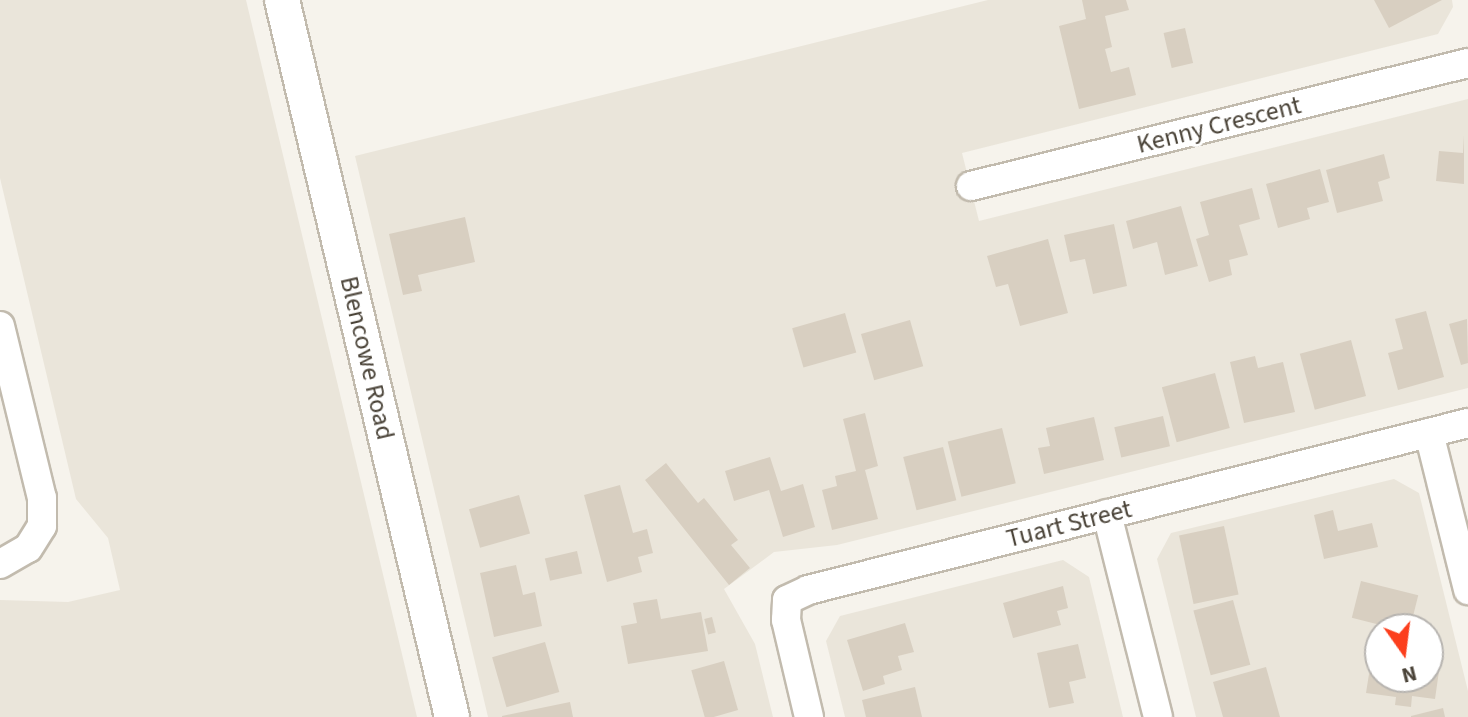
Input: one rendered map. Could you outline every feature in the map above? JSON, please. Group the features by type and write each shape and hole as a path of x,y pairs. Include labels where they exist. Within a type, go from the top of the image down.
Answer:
{"street":[{"name":"Blencowe Road","path":"282,0 452,717"},
{"name":"Kenny Crescent","path":"971,186 1468,63"},
{"path":"0,326 42,498 42,526 28,548 0,564"},
{"name":"Tuart Street","path":"809,717 786,620 787,600 808,590 1468,423"},
{"path":"1429,433 1468,590"},
{"path":"1107,514 1158,717"}],"shaded area":[{"path":"0,0 246,0 417,717 0,717 0,600 68,602 120,590 108,538 76,499 0,178"},
{"path":"988,0 1452,0 1453,7 1438,34 962,153 979,221 1468,99 1468,388 837,545 774,552 724,589 755,644 773,717 488,717 355,156"},
{"path":"1394,479 1419,493 1468,691 1468,717 1196,717 1157,559 1171,533"},
{"path":"1063,560 1089,577 1123,717 845,717 826,641 840,616"}],"building":[{"path":"1082,0 1126,0 1129,10 1105,16 1112,47 1105,49 1111,72 1129,67 1136,95 1079,109 1059,26 1086,19"},
{"path":"1374,0 1442,0 1389,28"},
{"path":"1185,28 1193,63 1172,68 1164,33"},
{"path":"1464,135 1464,184 1436,181 1439,151 1463,153"},
{"path":"1384,154 1390,178 1378,182 1383,201 1337,213 1326,170"},
{"path":"1320,169 1329,202 1307,208 1310,219 1278,228 1266,184"},
{"path":"1252,188 1260,219 1239,225 1248,255 1229,260 1232,275 1209,282 1196,239 1209,235 1200,202"},
{"path":"1181,206 1198,266 1165,275 1157,242 1133,249 1126,221"},
{"path":"465,217 475,262 418,275 422,291 403,295 389,234"},
{"path":"1114,224 1127,286 1093,294 1085,259 1070,262 1064,235"},
{"path":"1048,239 1068,313 1020,326 1008,284 996,287 987,256"},
{"path":"1426,311 1444,377 1398,390 1388,353 1403,349 1395,319"},
{"path":"845,313 856,352 803,368 792,328"},
{"path":"1467,319 1468,363 1461,365 1449,324"},
{"path":"910,320 923,366 874,380 861,334"},
{"path":"1351,340 1366,396 1315,410 1300,354"},
{"path":"1255,356 1258,368 1283,362 1295,412 1244,423 1230,362"},
{"path":"1215,373 1230,428 1177,442 1162,387"},
{"path":"865,413 878,466 865,470 878,519 832,530 822,490 837,486 835,476 856,471 843,419"},
{"path":"1163,416 1170,446 1121,457 1114,427"},
{"path":"1094,417 1104,460 1044,474 1038,448 1050,446 1046,428"},
{"path":"1002,428 1016,483 961,497 948,442"},
{"path":"943,447 956,500 917,510 903,457"},
{"path":"770,457 781,491 803,484 815,527 783,537 769,490 734,501 725,471"},
{"path":"666,463 698,503 704,498 738,540 731,545 750,568 729,585 645,480"},
{"path":"620,485 633,533 647,529 653,553 638,557 642,572 607,582 584,495"},
{"path":"519,495 530,533 480,548 469,509"},
{"path":"1333,510 1338,531 1372,523 1378,547 1324,559 1314,515"},
{"path":"1224,526 1239,594 1194,604 1179,536"},
{"path":"577,551 582,573 550,581 545,558"},
{"path":"516,565 523,595 535,592 542,626 494,637 480,573"},
{"path":"1361,581 1418,595 1414,613 1364,613 1364,621 1352,618"},
{"path":"1063,586 1068,608 1057,611 1061,625 1013,638 1003,603"},
{"path":"657,599 661,619 701,612 708,651 628,664 621,626 637,623 633,603"},
{"path":"1233,600 1250,665 1211,675 1193,611"},
{"path":"712,617 716,633 708,634 704,619"},
{"path":"905,623 914,652 898,656 902,670 883,676 885,684 863,691 847,640"},
{"path":"545,642 559,692 506,707 492,657"},
{"path":"1078,644 1086,678 1069,682 1074,703 1049,708 1037,653"},
{"path":"724,661 738,710 705,717 691,670"},
{"path":"1266,667 1280,717 1223,717 1213,682"},
{"path":"915,687 922,717 866,717 862,700"},
{"path":"1366,693 1436,693 1435,699 1412,696 1411,707 1395,705 1396,697"},
{"path":"570,702 573,717 502,717 502,716"},
{"path":"1443,708 1445,717 1411,717 1411,716"}]}
